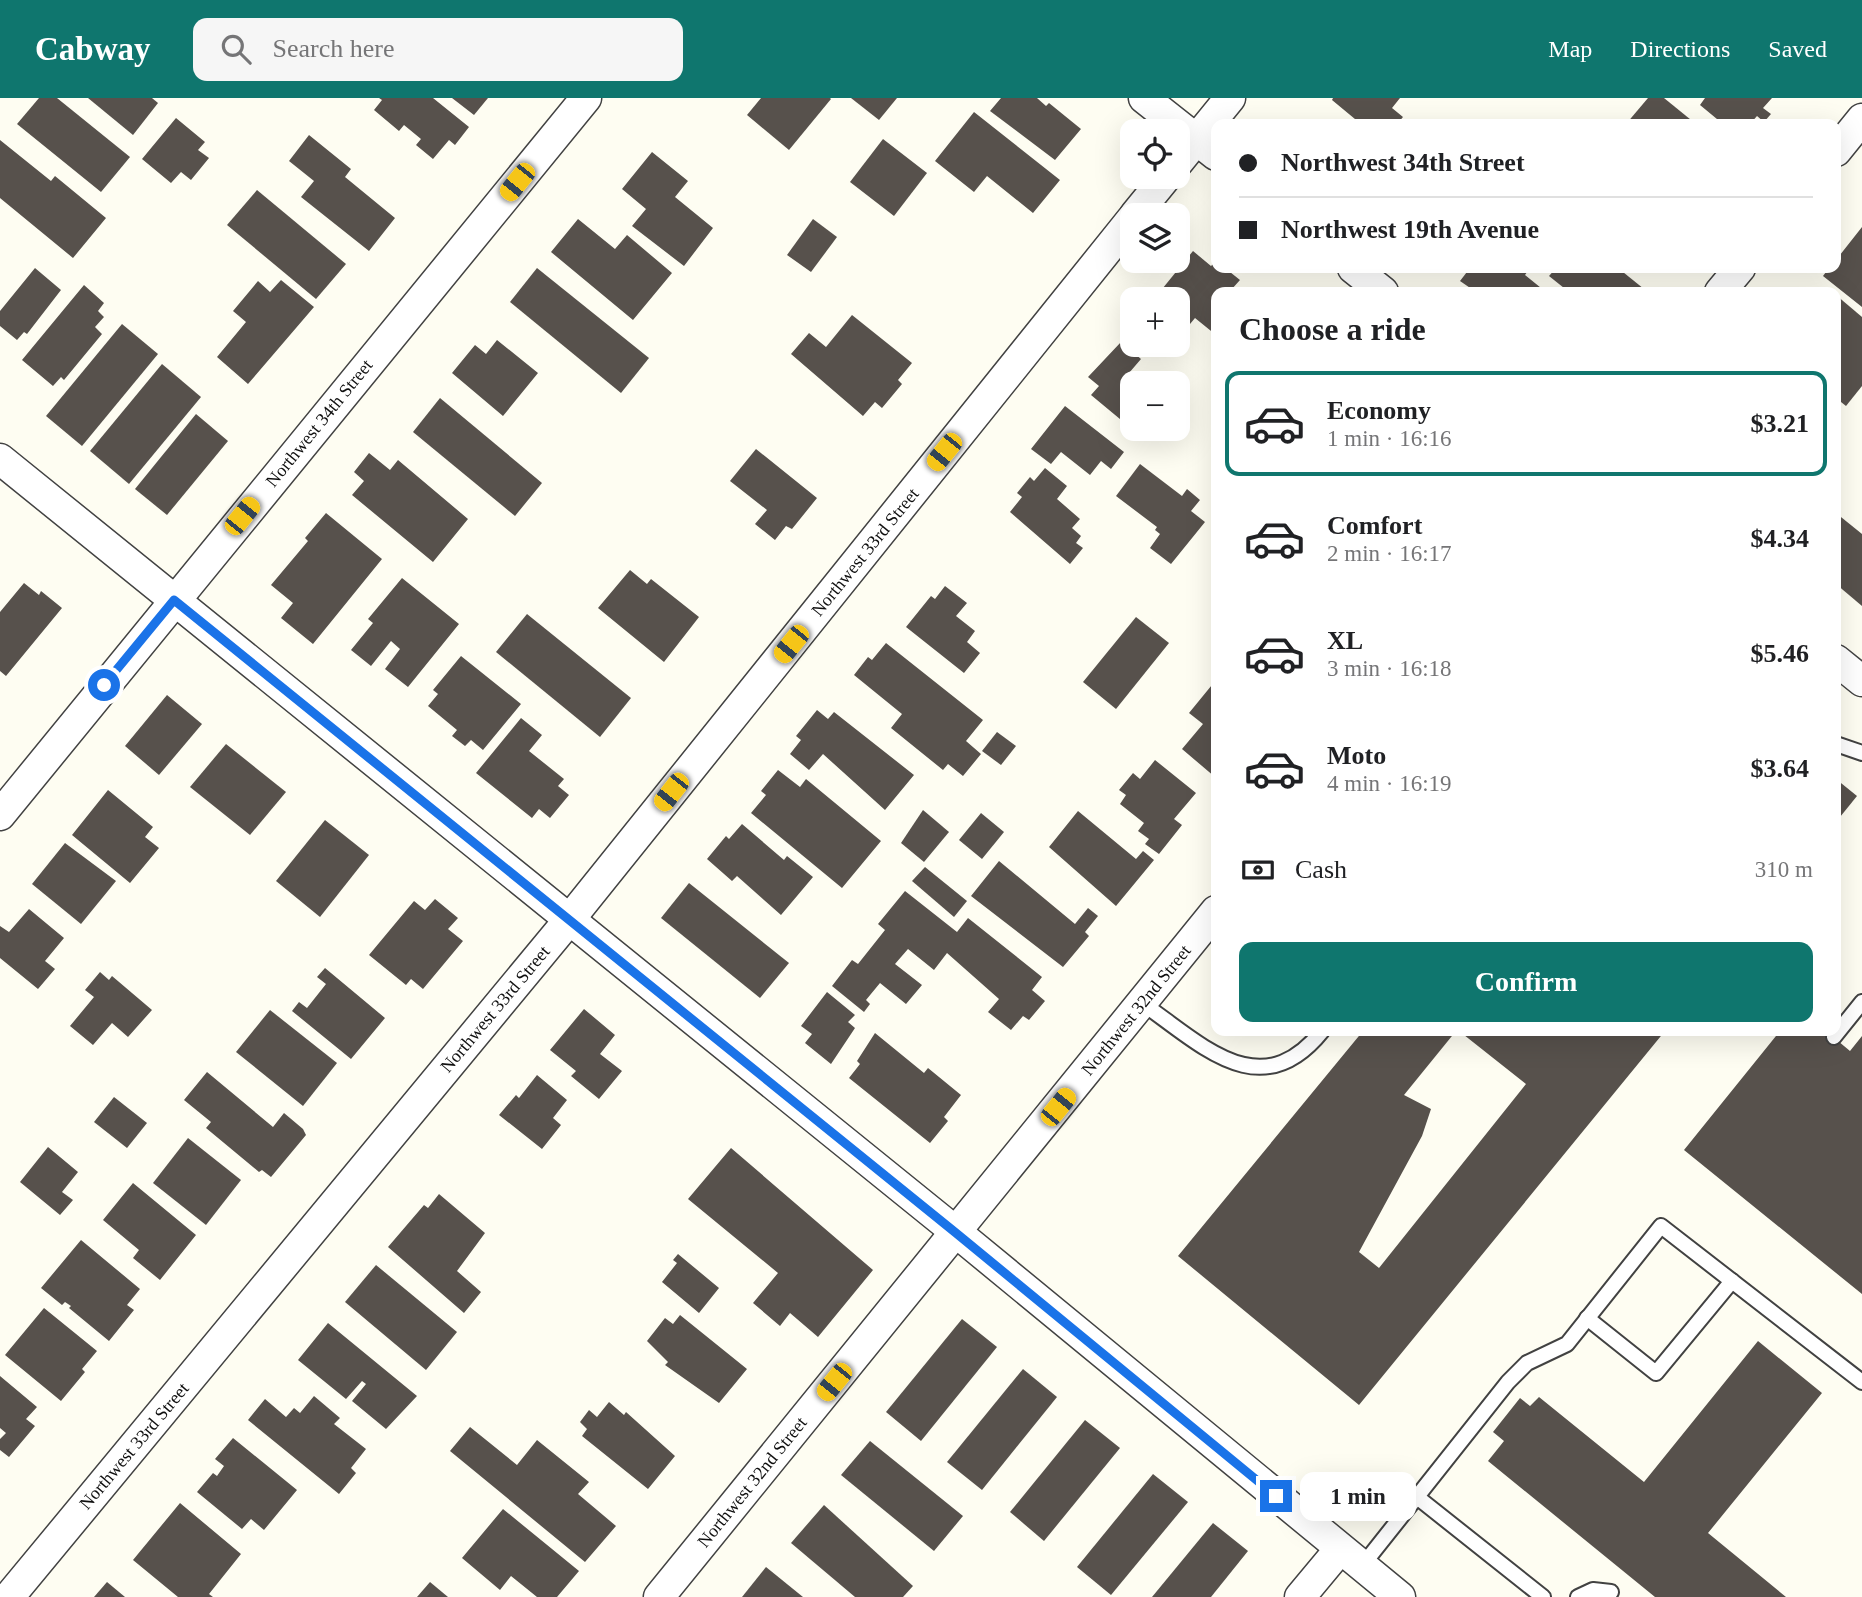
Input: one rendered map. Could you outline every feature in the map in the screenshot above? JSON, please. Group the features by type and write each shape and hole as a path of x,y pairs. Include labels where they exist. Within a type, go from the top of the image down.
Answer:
{"street":[{"name":"Northwest 34th Street","path":"0,814 586,98"},
{"path":"1144,98 1206,147 1190,156"},
{"path":"1220,119 1230,98"},
{"path":"1841,145 1862,119"},
{"name":"Northwest 33rd Street","path":"1145,203 1156,189"},
{"name":"Northwest 33rd Street","path":"9,1597 569,920 1120,234"},
{"path":"1359,273 1377,287"},
{"path":"1724,287 1736,273"},
{"path":"0,459 956,1233 1400,1597"},
{"path":"1841,664 1862,681"},
{"name":"Northwest 32nd Street","path":"659,1597 1211,917"},
{"path":"1300,1597 1351,1558"}],"lane":[{"path":"1841,746 1862,753"},
{"path":"1841,1028 1862,1002"},
{"path":"1142,1003 1212,1052 1241,1066 1264,1068 1293,1060 1317,1036"},
{"path":"1351,1558 1417,1497 1508,1382 1527,1363 1567,1343 1661,1226 1862,1382"},
{"path":"1587,1318 1656,1373 1732,1281"},
{"path":"1417,1497 1543,1597"},
{"path":"1578,1597 1593,1590 1611,1592"}],"building":[{"path":"39,98 57,98 130,157 101,192 17,124"},
{"path":"88,98 152,98 158,103 133,135"},
{"path":"379,98 433,98 469,127 455,145 449,140 433,159 416,145 421,139 404,125 399,131 374,110 382,100"},
{"path":"452,98 488,98 474,115"},
{"path":"761,98 831,99 789,150 747,115"},
{"path":"851,98 897,98 879,120"},
{"path":"1001,98 1037,98 1046,106 1049,103 1081,129 1055,160 990,111"},
{"path":"1400,98 1392,108 1403,117 1355,119 1332,100"},
{"path":"1648,98 1664,98 1690,119 1630,119"},
{"path":"1705,98 1772,98 1763,108 1771,114 1767,119 1757,116 1754,119 1717,119 1700,105"},
{"path":"974,112 1060,180 1033,213 987,176 974,192 935,161"},
{"path":"176,118 205,142 198,150 209,158 191,180 181,172 171,183 142,159"},
{"path":"309,135 351,169 345,177 395,218 369,251 301,197 314,181 289,161"},
{"path":"883,139 927,173 894,216 850,182"},
{"path":"0,140 51,181 55,176 106,218 73,258 0,198"},
{"path":"652,152 688,181 675,197 713,228 684,266 632,226 646,209 622,189"},
{"path":"257,190 346,264 316,299 227,225"},
{"path":"578,219 615,249 627,235 672,273 633,320 551,252"},
{"path":"813,219 837,237 811,272 787,255"},
{"path":"1862,227 1862,307 1841,290 1841,287 1837,287 1823,276 1825,273 1841,273 1841,254"},
{"path":"1193,251 1211,266 1211,273 1231,273 1240,280 1234,287 1211,287 1211,331 1195,318 1190,324 1190,287 1164,287 1175,273 1190,273 1190,255"},
{"path":"35,268 61,290 27,334 24,332 17,340 0,326 0,311"},
{"path":"537,268 649,358 621,393 510,302"},
{"path":"1466,273 1526,273 1525,275 1540,287 1469,287 1460,281"},
{"path":"1552,273 1624,273 1642,287 1563,287 1549,276"},
{"path":"281,280 314,307 248,384 217,357 246,322 233,311 258,281 270,292"},
{"path":"84,285 104,303 98,311 104,317 95,327 102,334 64,380 61,377 53,386 22,360"},
{"path":"1841,299 1862,317 1862,386 1846,406 1841,402"},
{"path":"852,315 912,363 898,380 902,384 882,408 875,402 863,416 791,354 809,333 826,347"},
{"path":"122,324 158,354 82,446 46,416"},
{"path":"497,340 538,373 503,416 452,373 475,345 486,354"},
{"path":"1120,343 1120,357 1141,359 1131,371 1120,371 1120,419 1091,395 1099,386 1088,377"},
{"path":"162,364 201,397 129,484 90,451"},
{"path":"440,398 542,483 515,516 413,432"},
{"path":"1065,406 1124,452 1111,469 1101,461 1090,475 1061,452 1051,464 1031,449"},
{"path":"196,414 228,441 167,515 135,489"},
{"path":"756,449 817,498 792,529 786,526 775,540 755,524 767,510 730,481"},
{"path":"369,453 390,470 398,460 468,519 433,562 352,495 364,481 354,472"},
{"path":"1140,464 1182,496 1187,489 1200,500 1191,511 1205,522 1171,564 1150,548 1160,534 1155,530 1157,527 1116,496"},
{"path":"1045,468 1067,486 1057,499 1080,519 1072,528 1081,536 1076,543 1083,548 1070,564 1010,512 1022,497 1017,493 1030,477 1034,481"},
{"path":"326,513 382,559 313,644 281,618 293,603 271,585 308,541 305,538"},
{"path":"1841,517 1862,534 1862,606 1841,588"},
{"path":"630,570 647,584 651,579 699,617 664,662 598,608"},
{"path":"402,578 459,624 408,687 385,669 400,649 391,641 371,666 351,650 373,623 368,619"},
{"path":"24,583 39,595 41,591 62,608 6,676 0,671 0,612"},
{"path":"945,586 967,603 956,616 975,631 967,642 980,653 964,673 906,627 931,596 935,599"},
{"path":"527,614 631,698 600,737 496,652"},
{"path":"1136,617 1169,643 1116,709 1083,682"},
{"path":"886,643 983,720 966,741 981,754 963,776 948,764 943,770 891,728 902,714 854,675 868,657 872,660"},
{"path":"461,656 521,704 483,750 471,740 465,746 452,736 457,730 428,706 438,694 433,690"},
{"path":"1211,686 1211,774 1182,749 1203,724 1189,713"},
{"path":"167,695 202,724 159,775 125,746"},
{"path":"817,710 828,719 834,712 914,775 885,810 823,754 809,770 790,754 801,740 796,736"},
{"path":"521,718 542,735 529,751 564,779 558,786 569,795 550,818 539,809 532,818 476,773"},
{"path":"997,732 1016,746 1001,765 982,751"},
{"path":"226,744 286,792 250,835 190,787"},
{"path":"1155,760 1196,793 1174,819 1182,825 1159,854 1145,844 1149,839 1138,831 1144,823 1120,804 1126,795 1119,790 1133,773 1140,779"},
{"path":"778,770 800,787 806,779 881,841 842,888 751,813 766,795 761,791"},
{"path":"1841,783 1857,796 1841,816"},
{"path":"108,790 153,827 145,837 159,848 130,883 72,835"},
{"path":"923,810 949,832 924,862 901,843"},
{"path":"1078,811 1136,859 1143,851 1154,860 1116,906 1049,847"},
{"path":"981,813 1004,832 982,859 959,840"},
{"path":"325,820 369,855 320,917 276,881"},
{"path":"742,824 784,860 787,856 813,877 781,915 737,876 732,881 707,859 726,836 729,839"},
{"path":"65,843 116,881 81,924 32,884"},
{"path":"999,861 1075,924 1088,908 1098,916 1085,932 1089,936 1063,967 971,896"},
{"path":"925,867 967,901 954,917 912,881"},
{"path":"689,883 789,963 760,998 661,918"},
{"path":"905,891 957,932 968,918 1042,977 1032,990 1045,1001 1029,1020 1023,1016 1011,1030 988,1012 999,999 947,953 934,970 908,949 895,964 922,985 906,1004 880,983 866,1000 870,1004 864,1012 832,986 852,960 858,964 885,930 878,924"},
{"path":"435,899 458,918 448,929 463,941 423,989 411,979 406,985 369,955 414,901 425,910"},
{"path":"29,909 64,938 45,961 55,969 38,989 0,958 0,926 9,932"},
{"path":"325,968 385,1018 351,1059 292,1011 299,1002 307,1008 326,984 317,977"},
{"path":"100,972 109,980 112,976 152,1010 128,1037 112,1023 93,1045 70,1026 94,997 85,990"},
{"path":"827,992 855,1015 848,1022 855,1028 831,1064 805,1043 812,1034 801,1026"},
{"path":"584,1009 615,1035 600,1054 622,1071 599,1099 571,1076 576,1071 550,1050"},
{"path":"270,1010 337,1063 303,1106 236,1052"},
{"path":"875,1033 924,1073 928,1068 961,1095 944,1117 948,1121 930,1143 849,1078 860,1064 857,1061"},
{"path":"1359,1036 1452,1036 1404,1095 1431,1109 1422,1136 1359,1252 1379,1268 1526,1084 1465,1036 1661,1036 1359,1405 1178,1256"},
{"path":"1776,1036 1832,1036 1850,1051 1862,1036 1862,1294 1684,1150"},
{"path":"207,1072 273,1127 284,1113 303,1129 306,1135 271,1177 262,1170 259,1172 206,1128 211,1122 184,1100"},
{"path":"537,1075 567,1100 553,1118 561,1125 542,1149 499,1115 516,1095 519,1098"},
{"path":"114,1097 147,1123 127,1148 94,1122"},
{"path":"188,1138 241,1180 206,1225 153,1183"},
{"path":"48,1147 78,1172 62,1192 73,1200 60,1215 20,1182"},
{"path":"731,1148 873,1270 818,1337 790,1313 780,1326 753,1303 778,1273 688,1199"},
{"path":"133,1183 196,1235 160,1280 133,1258 139,1250 103,1220"},
{"path":"439,1194 485,1233 457,1271 481,1292 464,1313 388,1247 424,1205 428,1208"},
{"path":"81,1240 140,1289 127,1305 134,1310 109,1341 69,1308 71,1306 65,1302 62,1305 41,1288"},
{"path":"678,1254 719,1288 699,1313 662,1282 677,1263 673,1260"},
{"path":"376,1265 457,1332 426,1370 345,1302"},
{"path":"44,1308 97,1351 82,1369 85,1372 61,1401 5,1355"},
{"path":"680,1315 747,1369 719,1403 665,1365 668,1362 647,1341 665,1318 673,1324"},
{"path":"962,1319 997,1347 921,1441 886,1412"},
{"path":"328,1323 417,1396 386,1429 352,1401 366,1384 362,1381 346,1399 298,1360"},
{"path":"1758,1341 1822,1393 1708,1533 1786,1597 1655,1597 1488,1461 1504,1441 1493,1432 1520,1398 1530,1406 1539,1397 1644,1482"},
{"path":"1023,1369 1057,1397 982,1490 947,1462"},
{"path":"0,1376 37,1407 26,1419 35,1426 9,1457 0,1450 0,1439 6,1433 0,1428"},
{"path":"314,1396 340,1418 334,1424 366,1449 351,1468 356,1473 339,1494 248,1420 265,1399 286,1417 294,1408 300,1413"},
{"path":"609,1402 624,1415 626,1412 675,1456 648,1489 582,1436 587,1429 580,1422 589,1410 597,1417"},
{"path":"1085,1420 1120,1448 1044,1541 1010,1512"},
{"path":"470,1427 517,1465 537,1440 589,1482 578,1494 616,1526 585,1562 450,1451"},
{"path":"233,1438 297,1490 264,1530 251,1519 242,1529 197,1492 213,1473 217,1476 224,1466 215,1459"},
{"path":"870,1441 963,1516 934,1551 841,1475"},
{"path":"1153,1474 1188,1502 1111,1595 1077,1567"},
{"path":"180,1503 241,1554 209,1594 213,1597 178,1597 133,1560"},
{"path":"824,1505 913,1586 903,1597 855,1597 791,1543"},
{"path":"503,1509 579,1571 557,1597 537,1597 511,1576 500,1590 462,1558"},
{"path":"1213,1523 1248,1551 1211,1597 1152,1597"},
{"path":"766,1567 803,1597 742,1597"},
{"path":"107,1582 125,1597 94,1597"},
{"path":"430,1582 448,1597 417,1597"}],"route":[{"path":"104,685 174,600 956,1233 1276,1496"}]}
